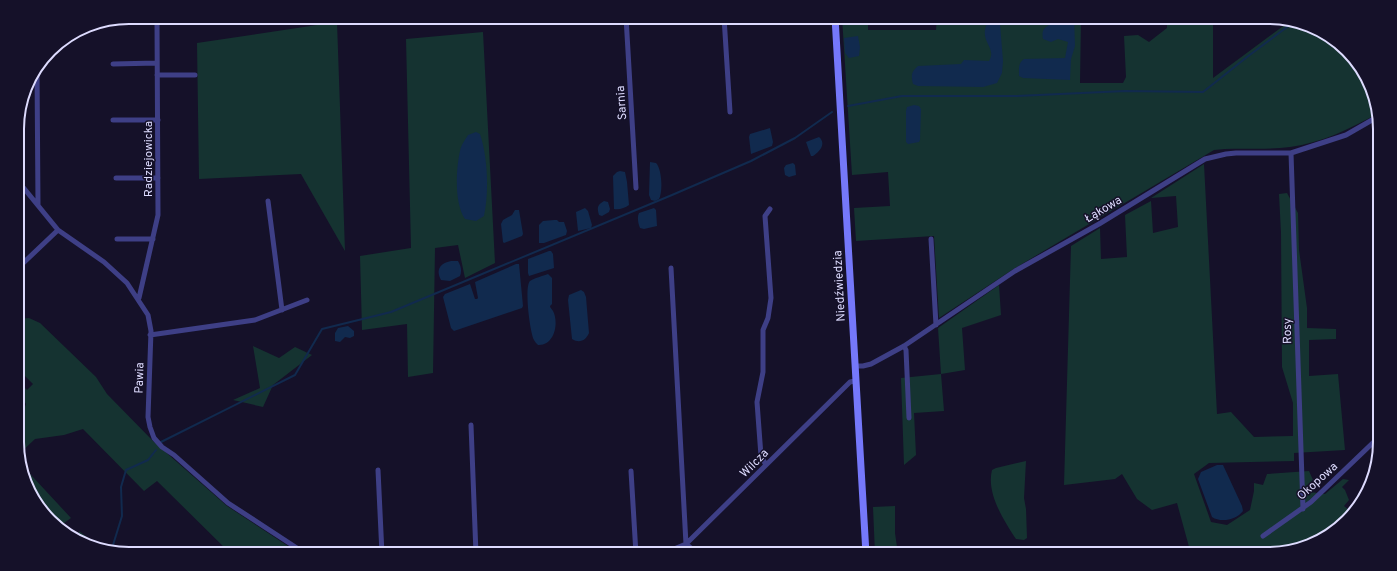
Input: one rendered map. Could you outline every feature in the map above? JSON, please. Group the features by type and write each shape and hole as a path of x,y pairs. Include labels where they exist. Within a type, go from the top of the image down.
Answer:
{"street":[{"name":"Radziejowicka","path":"139,298 158,215 157,24"},
{"name":"Sarnia","path":"626,24 636,188"},
{"path":"724,24 730,112"},
{"name":"Niedźwiedzia","path":"835,24 866,547"},
{"path":"113,64 157,63"},
{"path":"157,75 195,75"},
{"path":"37,78 38,205"},
{"path":"113,120 158,120"},
{"name":"Łąkowa","path":"855,366 871,364 904,346 1015,272 1099,224 1205,159 1236,153 1291,153 1346,135 1372,120"},
{"name":"Rosy","path":"1291,153 1303,509"},
{"path":"116,178 158,178"},
{"name":"Pawia","path":"24,188 58,230 106,264 127,283 139,298 148,314 150,335 148,416 154,438 162,447 174,455 228,504 295,547"},
{"path":"268,201 282,310"},
{"path":"766,465 761,456 757,402 763,372 763,330 768,318 771,298 766,216 770,209"},
{"path":"24,262 58,230"},
{"path":"117,240 153,239"},
{"path":"931,239 936,325"},
{"path":"671,268 686,544 690,547"},
{"path":"150,335 248,322 307,300"},
{"path":"904,346 906,350 909,418"},
{"name":"Wilcza","path":"679,547 686,544 850,382 855,381"},
{"path":"471,424 476,547"},
{"name":"Okopowa","path":"1264,536 1303,509 1373,443"},
{"path":"378,470 382,547"},
{"path":"631,471 636,547"}],"green space":[{"path":"324,24 337,24 345,251 301,174 199,179 197,43"},
{"path":"842,24 868,24 868,30 936,30 936,24 1081,24 1080,83 1123,83 1126,77 1124,36 1138,35 1149,42 1167,28 1167,24 1213,24 1213,78 1284,25 1289,26 1315,35 1327,42 1342,55 1359,76 1365,89 1372,115 1372,117 1336,134 1302,145 1274,148 1214,150 1015,268 939,318 934,236 856,241 854,208 890,206 888,172 852,175"},
{"path":"483,32 495,263 465,278 458,245 435,248 433,373 408,377 407,324 362,330 360,256 411,248 406,39"},
{"path":"1204,164 1217,414 1231,412 1254,437 1293,436 1293,403 1282,367 1281,233 1279,194 1287,193 1298,213 1299,250 1307,308 1307,328 1336,329 1336,339 1309,340 1309,376 1338,374 1345,450 1294,453 1294,461 1209,463 1194,474 1211,522 1227,525 1250,510 1254,483 1263,485 1267,474 1309,471 1313,480 1305,487 1306,496 1310,492 1325,494 1343,479 1349,480 1342,487 1345,490 1349,500 1344,506 1348,509 1332,525 1321,533 1289,545 1275,547 1189,547 1177,503 1152,510 1137,499 1122,474 1115,479 1064,485 1071,246 1100,228 1101,259 1127,257 1125,215 1151,201 1153,233 1178,227 1176,196 1151,198"},
{"path":"999,285 1001,315 962,328 965,370 941,374 938,328"},
{"path":"24,318 29,318 40,323 96,377 107,394 153,441 227,506 289,547 224,547 157,481 144,491 83,429 64,435 35,439 24,449 24,409 26,404 24,401 24,387 27,390 33,384 24,375"},
{"path":"253,346 279,358 295,347 312,355 273,385 263,407 233,400 260,388"},
{"path":"941,374 944,411 914,413 916,455 904,465 901,378"},
{"path":"1026,461 1024,498 1027,538 1024,540 1016,539 1006,524 994,497 991,479 992,470"},
{"path":"29,473 71,518 63,524 50,511 35,489"},
{"path":"895,506 895,533 897,547 875,547 873,507"},
{"path":"79,531 89,539 82,536 79,534"}],"water":[{"path":"987,24 1000,24 1003,61 1002,73 997,83 983,87 918,86 913,84 912,74 918,66 961,64 964,60 989,61 991,52 986,39"},
{"path":"1050,24 1074,24 1075,46 1071,59 1070,80 1023,78 1019,76 1020,64 1024,59 1065,58 1068,42 1058,39 1051,42 1043,39 1043,31"},
{"path":"858,36 860,47 859,56 849,58 845,53 844,38"},
{"path":"914,105 919,106 921,109 920,140 919,142 908,144 906,142 906,111 907,107"},
{"path":"770,128 773,142 772,146 751,154 750,134"},
{"path":"476,132 480,134 485,154 487,196 484,216 476,221 465,219 461,212 457,186 461,147 468,135"},
{"path":"819,137 822,142 821,148 813,156 811,156 806,142"},
{"path":"650,162 656,163 661,175 660,196 659,199 655,201 651,200 649,195"},
{"path":"793,163 795,165 796,175 789,177 785,175 784,168 786,165"},
{"path":"620,171 625,172 629,205 614,209 613,176"},
{"path":"604,201 608,202 610,209 609,212 602,216 599,215 598,209 599,205"},
{"path":"585,208 588,211 592,225 591,228 578,231 576,212"},
{"path":"654,208 656,210 657,226 644,229 640,228 638,220 639,213"},
{"path":"515,210 519,210 523,234 522,236 504,243 501,224 503,220 512,215"},
{"path":"557,220 559,222 564,222 567,231 566,235 544,243 539,243 539,225 543,221"},
{"path":"549,251 553,254 554,268 529,276 528,259"},
{"path":"458,261 461,268 460,276 450,281 441,280 439,276 440,267 444,263"},
{"path":"519,264 522,308 454,331 451,328 443,297 445,294 470,284 475,299 477,299 475,282"},
{"path":"548,274 552,278 552,304 550,307 556,321 552,338 544,344 538,345 534,341 529,319 528,285 530,281"},
{"path":"581,290 584,292 586,297 589,333 586,338 578,341 572,339 568,300 569,295"},
{"path":"348,326 354,331 354,336 350,338 345,337 340,342 335,341 335,333 338,328"},
{"path":"1217,465 1223,465 1243,511 1236,517 1228,520 1220,520 1212,517 1198,479 1201,472"}],"waterway":[{"path":"848,106 902,96 1017,96 1125,91 1203,92 1288,26"},
{"path":"161,442 295,375 322,329 391,312 672,195 751,161 795,138 832,112"},
{"path":"113,545 122,516 121,487 126,470 148,460 156,450"}]}
